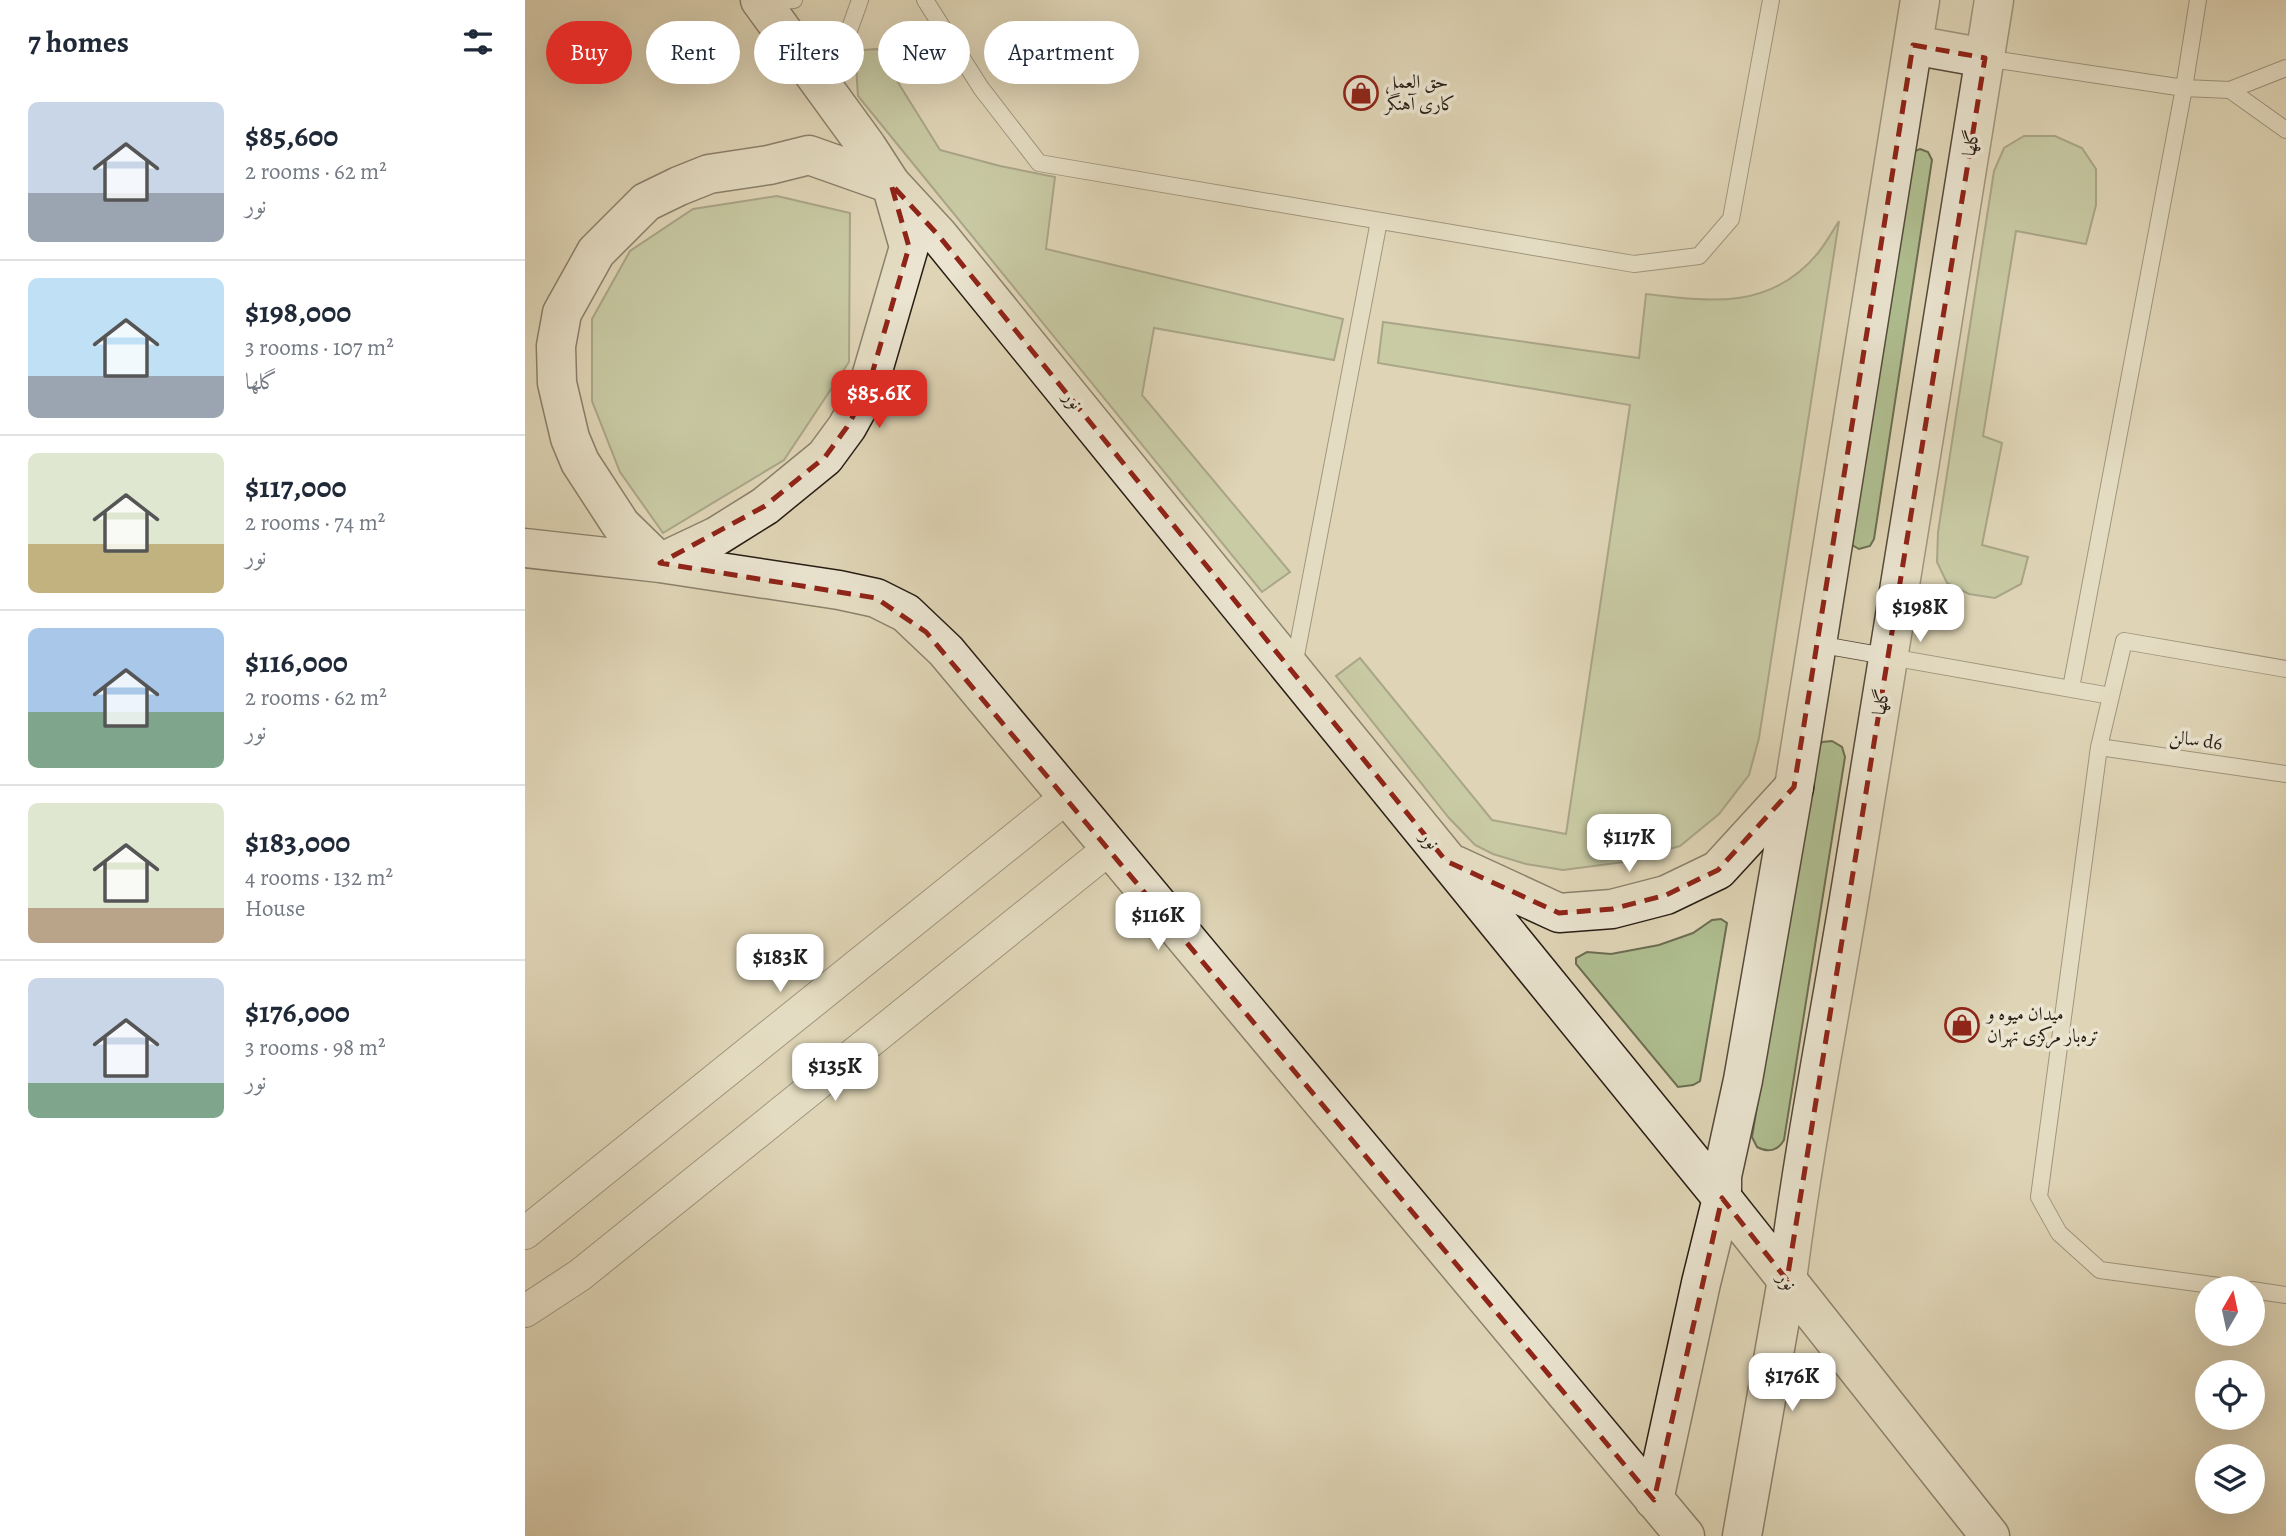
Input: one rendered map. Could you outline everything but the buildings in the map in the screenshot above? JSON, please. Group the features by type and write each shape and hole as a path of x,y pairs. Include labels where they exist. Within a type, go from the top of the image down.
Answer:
{"main road":[{"path":"1654,1500 1722,1198 1722,1176 1743,1080 1794,787 1920,0"},
{"name":"گلها","path":"1742,1536 1787,1280 1798,1188 1817,1094 1994,0"},
{"name":"نور","path":"771,1 830,97 891,184 939,236 1722,1198 1990,1536"},
{"path":"1913,45 1985,58"},
{"path":"809,155 891,184 909,247 867,391 847,428 825,457 765,506 717,536 660,563 621,525 580,462 570,438 557,383 556,346 562,313 580,277 596,252 646,202 709,174 769,166 809,155"},
{"path":"525,548 660,563 839,590 876,598 906,613 946,652 1068,796 1685,1536"},
{"path":"1446,860 1559,913 1612,909 1666,895 1718,870 1794,787"}],"street":[{"path":"525,1233 1068,796"},
{"path":"525,1311 580,1275 1110,848"}],"lane":[{"path":"830,97 837,64 860,0"},
{"path":"925,0 981,88 1039,163 1634,264 1699,256 1731,219 1771,0"},
{"path":"2071,688 2199,0"},
{"path":"1985,58 2184,88 2230,90 2286,68"},
{"path":"2230,90 2286,130"},
{"path":"1293,671 1379,221"},
{"path":"2195,1283 2100,1270 2059,1233 2039,1197 2099,747 2124,641 2286,668"},
{"path":"1817,644 2111,696"},
{"name":"سالن d6","path":"2099,747 2286,774"},
{"path":"2265,1292 2286,1295"}],"highlighted area":[{"path":"1913,45 1985,58 1787,1280 1722,1198 1654,1500 926,632 876,598 660,563 765,506 825,457 847,427 867,391 909,247 891,184 939,236 1446,861 1559,913 1612,909 1666,895 1718,870 1794,787"}],"green space":[{"path":"864,50 878,50 878,84 899,84 940,150 1055,177 1046,249 1343,319 1334,360 1154,328 1142,395 1290,572 1262,592 858,96 857,84 864,84"},
{"path":"2024,136 2055,136 2082,148 2096,169 2096,205 2086,244 2016,231 1983,436 2002,443 1982,545 2028,557 2021,584 1995,598 1969,594 1947,583 1937,562 1938,532 1994,171 2004,148"},
{"path":"1920,149 1928,152 1932,160 1874,539 1870,546 1859,549 1852,545 1912,152"},
{"path":"777,196 850,213 849,362 784,460 663,533 620,472 592,401 592,319 630,251 693,209"},
{"path":"1839,221 1759,738 1749,775 1719,814 1680,846 1624,862 1563,870 1526,864 1493,854 1475,845 1449,818 1336,676 1360,658 1492,820 1566,834 1630,405 1378,363 1383,322 1639,358 1646,294 1717,300 1760,293 1781,285 1800,271 1818,253"},
{"path":"1832,741 1842,747 1845,757 1784,1140 1776,1149 1765,1150 1757,1147 1752,1137 1815,749 1822,742"},
{"path":"1721,919 1727,923 1700,1081 1678,1087 1576,964 1576,958 1587,952 1611,954 1659,945 1693,933 1712,920"}],"place":[{"name":"حق العمل کاری آهنگر","path":"1361,93"},
{"name":"میدان میوه و تره‌بار مرکزی تهران","path":"1962,1025"}]}
